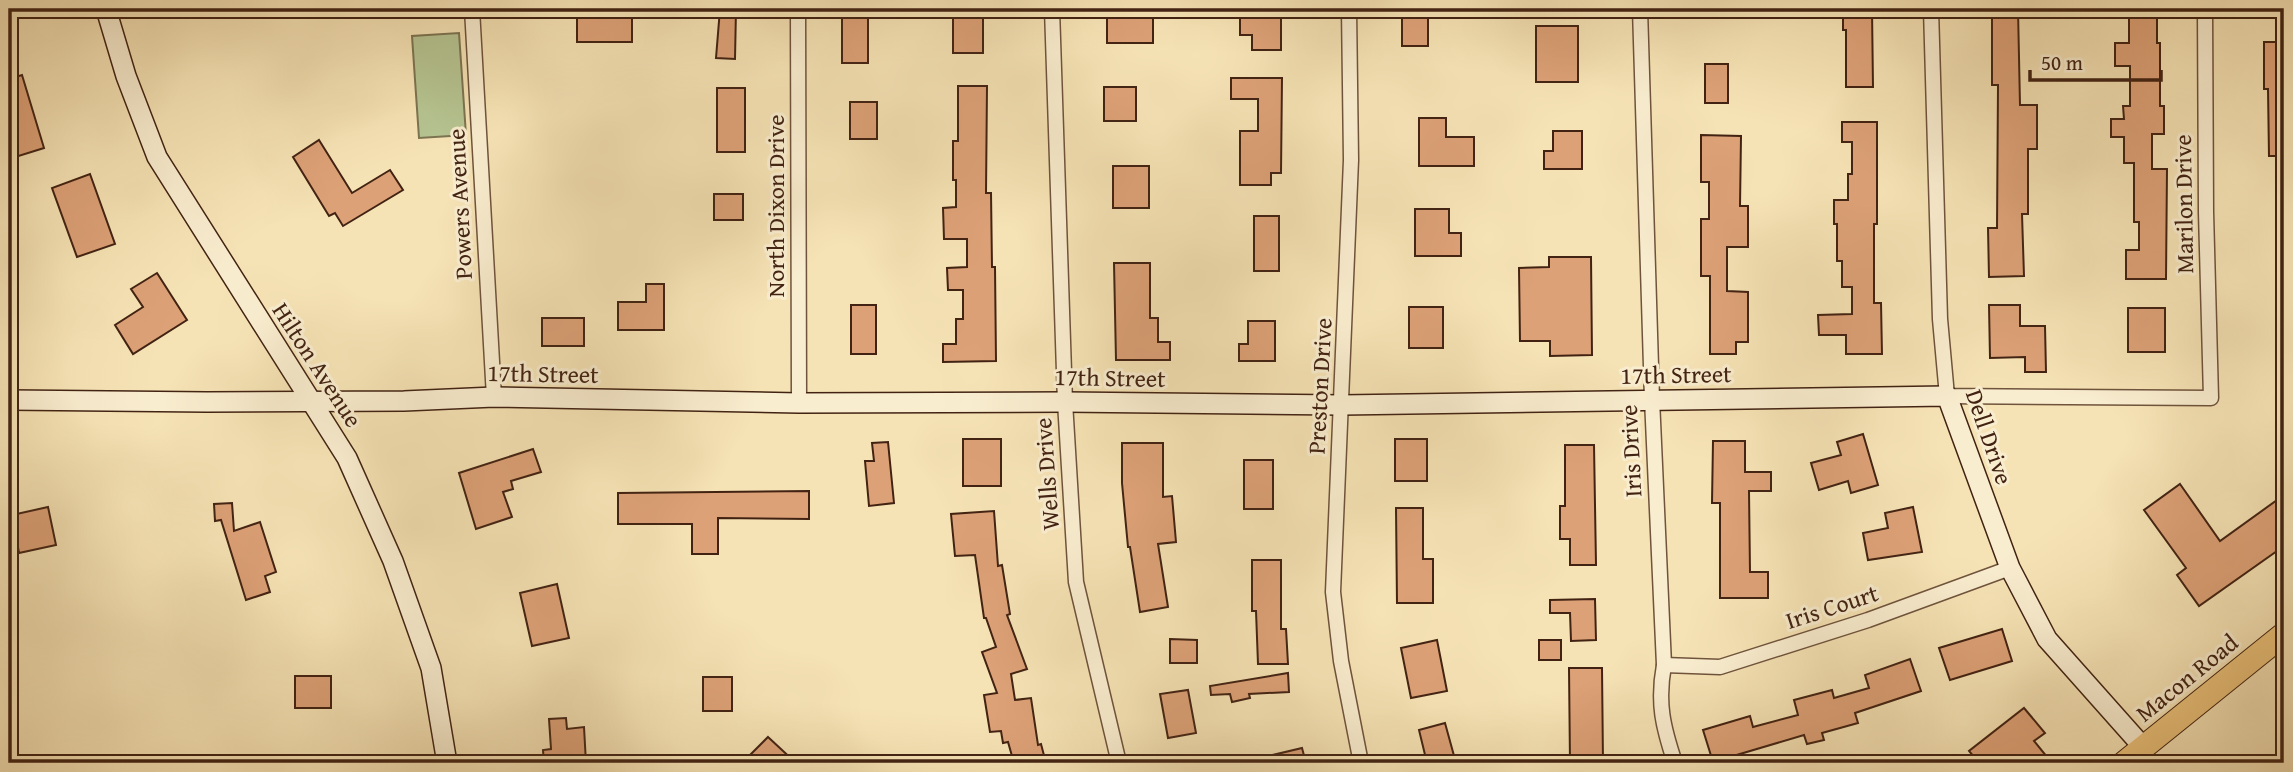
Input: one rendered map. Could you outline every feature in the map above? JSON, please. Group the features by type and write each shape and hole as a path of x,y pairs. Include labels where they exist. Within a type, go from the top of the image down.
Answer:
{"main road":[{"name":"Macon Road","path":"2124,763 2284,634"}],"street":[{"name":"Hilton Avenue","path":"106,9 125,76 157,157 347,458 413,612 431,668 447,763"},
{"name":"Powers Avenue","path":"472,9 494,397"},
{"name":"North Dixon Drive","path":"798,9 799,403"},
{"name":"Wells Drive","path":"1052,9 1065,402 1076,582 1119,763"},
{"name":"Preston Drive","path":"1349,9 1351,160 1333,592 1341,661 1361,763"},
{"name":"Iris Drive","path":"1640,9 1652,399 1664,665 1660,691 1663,726 1675,763"},
{"name":"Dell Drive","path":"1931,9 1940,319 1947,396 2010,568 2047,639 2143,747"},
{"name":"Marilon Drive","path":"2205,9 2206,212 2211,398"},
{"name":"17th Street","path":"9,400 312,401 494,397 799,403 1342,405 1947,396 2211,398"},
{"name":"Iris Court","path":"1664,665 1720,667 1868,621 2010,568"}],"green space":[{"path":"459,33 466,135 419,138 412,36"}],"building":[{"path":"720,9 736,9 735,59 716,58"},
{"path":"1240,9 1281,9 1281,50 1252,50 1252,35 1240,35"},
{"path":"1843,9 1872,9 1873,87 1846,87 1846,30 1843,30"},
{"path":"1992,9 2018,9 2020,105 2037,105 2037,149 2028,149 2028,214 2022,214 2024,276 1989,277 1988,228 1997,228 1998,85 1992,85"},
{"path":"2129,9 2157,9 2160,106 2164,106 2164,134 2152,134 2152,169 2167,169 2166,279 2126,279 2126,250 2139,250 2139,222 2134,222 2134,163 2124,163 2124,137 2111,137 2111,119 2124,119 2123,106 2130,106 2130,66 2115,66 2115,43 2129,43"},
{"path":"953,11 983,11 983,53 953,53"},
{"path":"1402,11 1428,11 1428,46 1402,46"},
{"path":"842,12 868,12 868,63 842,63"},
{"path":"1107,13 1153,13 1153,43 1107,43"},
{"path":"577,15 632,15 632,42 577,42"},
{"path":"1536,26 1578,26 1578,82 1536,82"},
{"path":"2264,42 2284,42 2284,156 2269,156"},
{"path":"1705,64 1728,64 1728,103 1705,103"},
{"path":"22,75 44,148 9,159 9,79"},
{"path":"1231,78 1282,78 1281,173 1271,173 1271,185 1240,185 1240,131 1258,131 1258,99 1231,99"},
{"path":"958,86 987,86 986,193 991,193 996,361 943,362 943,344 956,344 956,319 963,319 963,290 948,290 947,268 967,267 967,239 944,239 943,208 956,207 953,141 958,141"},
{"path":"1104,87 1136,87 1136,121 1104,121"},
{"path":"717,88 745,88 745,152 717,152"},
{"path":"850,102 877,102 877,139 850,139"},
{"path":"1419,118 1446,118 1446,137 1474,137 1474,166 1419,166"},
{"path":"1842,122 1877,122 1874,303 1881,303 1882,354 1846,354 1846,335 1819,335 1818,315 1852,314 1852,287 1842,287 1842,261 1837,261 1837,224 1834,224 1834,200 1848,200 1848,174 1852,174 1852,142 1842,142"},
{"path":"1553,131 1582,131 1582,169 1544,169 1544,151 1553,151"},
{"path":"1701,135 1741,136 1740,206 1748,206 1748,247 1727,247 1727,291 1748,292 1748,342 1736,342 1736,354 1710,354 1710,276 1701,276 1701,219 1709,219 1709,182 1701,182"},
{"path":"319,140 352,193 390,170 403,190 343,226 335,213 329,216 293,157"},
{"path":"1113,166 1149,166 1149,208 1113,208"},
{"path":"90,174 115,244 77,257 52,188"},
{"path":"714,194 743,194 743,220 714,220"},
{"path":"1415,209 1449,209 1449,233 1461,233 1461,256 1415,256"},
{"path":"1254,216 1279,216 1279,271 1254,271"},
{"path":"1549,257 1591,257 1592,355 1550,356 1550,341 1520,341 1519,268 1549,267"},
{"path":"1114,263 1150,263 1150,318 1158,318 1158,342 1170,342 1170,360 1116,360"},
{"path":"157,273 187,320 133,354 115,325 143,307 131,289"},
{"path":"646,284 664,284 664,330 618,330 618,302 646,302"},
{"path":"851,305 876,305 876,354 851,354"},
{"path":"1989,305 2020,305 2020,326 2045,326 2046,372 2025,372 2025,357 1990,358"},
{"path":"1409,307 1443,307 1443,348 1409,348"},
{"path":"2128,308 2165,308 2165,352 2128,352"},
{"path":"542,318 584,318 584,346 542,346"},
{"path":"1248,321 1275,321 1275,361 1239,361 1239,344 1248,344"},
{"path":"1863,434 1878,485 1851,493 1848,481 1819,490 1811,463 1841,455 1837,442"},
{"path":"963,439 1001,439 1001,486 963,486"},
{"path":"1395,439 1427,439 1427,481 1395,481"},
{"path":"1713,441 1745,441 1745,472 1771,472 1771,491 1749,491 1750,572 1768,572 1768,598 1720,598 1720,503 1712,503"},
{"path":"888,442 894,503 869,506 865,461 874,461 872,443"},
{"path":"1122,443 1163,443 1163,497 1172,496 1176,542 1158,544 1168,607 1140,612 1128,547 1122,483"},
{"path":"1565,445 1594,445 1596,565 1570,565 1570,539 1560,539 1560,506 1565,506"},
{"path":"533,449 541,472 511,481 513,489 503,492 512,517 476,529 459,473"},
{"path":"1244,460 1273,460 1273,509 1244,509"},
{"path":"2180,484 2220,541 2284,495 2284,546 2199,606 2177,575 2186,568 2144,510"},
{"path":"809,491 809,519 718,518 718,554 692,554 692,524 618,524 618,493"},
{"path":"232,503 234,531 260,522 276,572 265,576 270,592 246,600 221,520 215,521 214,504"},
{"path":"48,507 56,545 19,553 12,515"},
{"path":"1913,507 1922,552 1868,560 1863,533 1888,528 1885,513"},
{"path":"1396,508 1423,508 1423,559 1433,559 1433,603 1397,603"},
{"path":"994,511 998,566 1002,565 1010,614 1007,615 1027,669 1011,674 1015,700 1031,698 1038,745 1041,744 1046,763 1014,763 1008,742 1003,743 1001,731 990,732 984,695 997,693 982,652 996,647 984,618 975,555 955,556 951,514"},
{"path":"1252,560 1281,560 1281,629 1286,629 1288,664 1258,664 1256,611 1252,611"},
{"path":"557,584 569,638 532,646 520,593"},
{"path":"1595,599 1596,640 1571,641 1570,613 1550,613 1550,600"},
{"path":"2002,629 2012,661 1950,680 1939,648"},
{"path":"1170,639 1197,640 1197,663 1170,663"},
{"path":"1437,640 1447,691 1411,698 1401,648"},
{"path":"1539,640 1561,640 1561,660 1539,660"},
{"path":"1910,659 1921,691 1855,713 1858,723 1822,733 1824,740 1807,744 1804,735 1713,762 1703,730 1750,716 1753,727 1798,715 1794,700 1832,690 1834,698 1869,688 1865,675"},
{"path":"1569,668 1602,668 1603,763 1570,763"},
{"path":"1288,673 1289,692 1249,694 1250,698 1232,702 1230,694 1211,695 1210,686"},
{"path":"295,676 331,676 331,708 295,708"},
{"path":"703,677 732,677 732,711 703,711"},
{"path":"1188,690 1196,733 1168,738 1160,694"},
{"path":"2024,708 2045,733 2034,741 2052,763 2022,763 2017,758 2010,763 1979,763 1969,751"},
{"path":"566,718 567,729 584,727 586,763 544,763 543,750 551,749 549,719"},
{"path":"1445,723 1456,763 1427,763 1419,730"},
{"path":"768,737 796,763 742,763"},
{"path":"1302,748 1306,763 1261,763 1260,758"}]}
